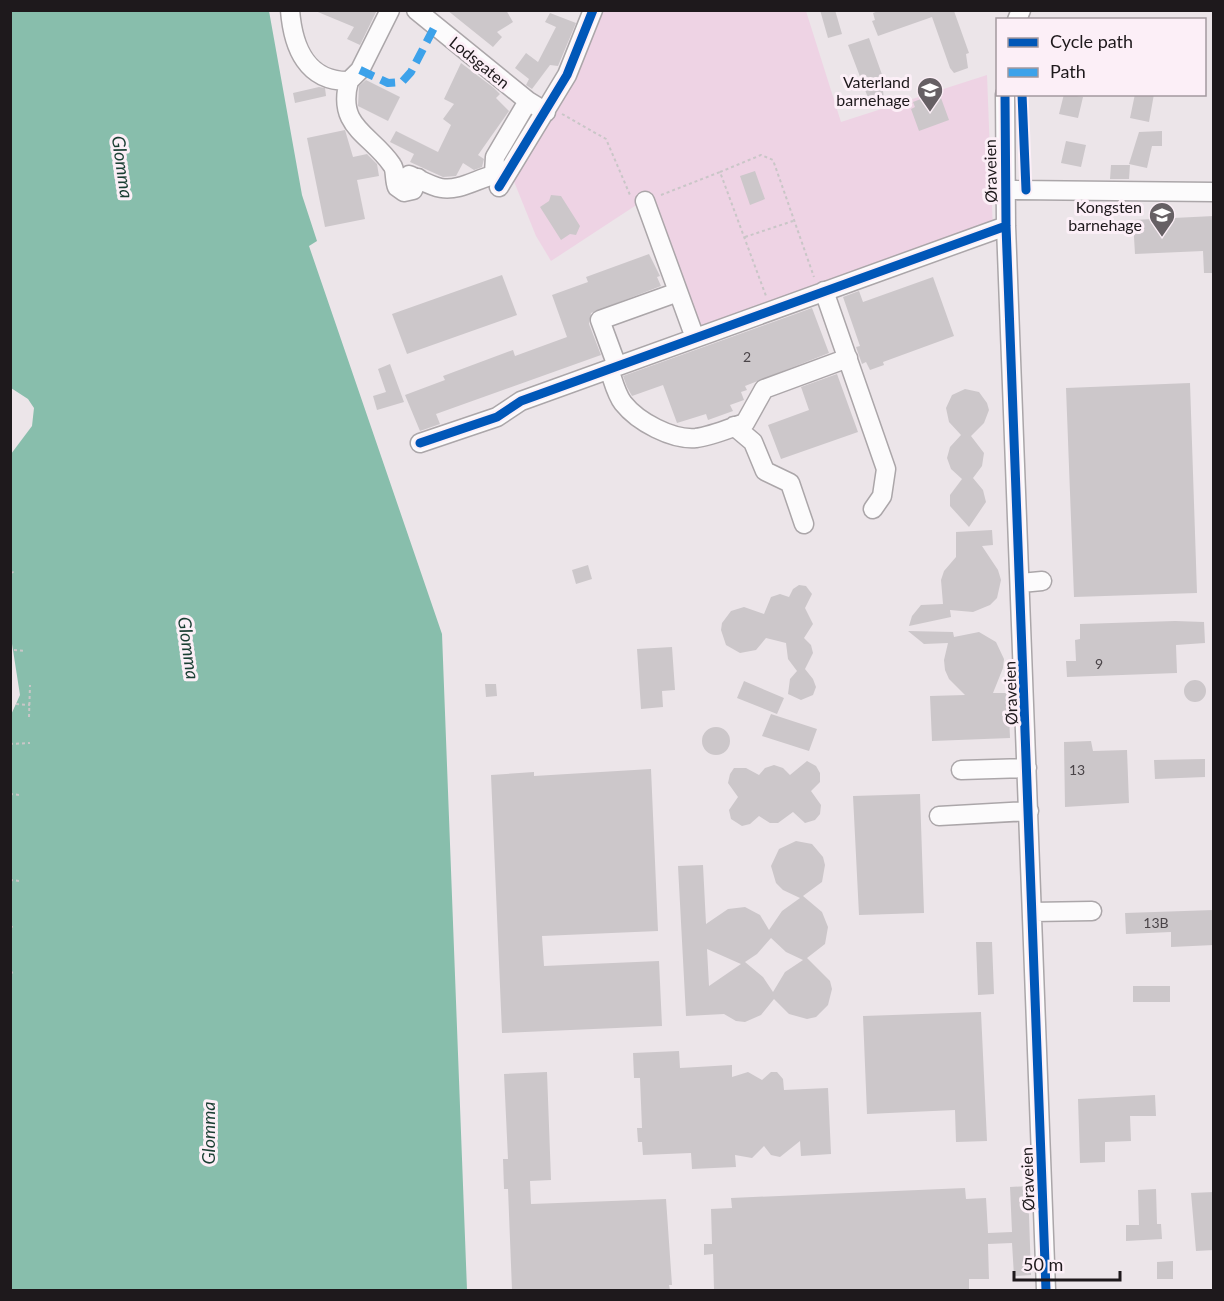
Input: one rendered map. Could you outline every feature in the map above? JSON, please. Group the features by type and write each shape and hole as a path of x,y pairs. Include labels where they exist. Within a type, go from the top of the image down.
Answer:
{"street":[{"path":"290,10 292,35 315,74 333,82 349,81"},
{"path":"390,10 360,70 349,81 346,92 349,117 394,167 436,187 451,189 500,178 548,110 567,75 593,10"},
{"name":"Lodsgaten","path":"416,10 528,101 548,110"},
{"name":"Øraveien","path":"1005,96 1006,226 1046,1290"},
{"path":"500,178 495,157 528,101"},
{"path":"394,167 397,187 404,192 413,189 418,178"},
{"path":"1006,190 1214,192"},
{"path":"646,205 695,338"},
{"path":"420,443 497,417 521,401 1006,226"},
{"path":"678,292 600,320 622,401 645,421 663,431 688,438 700,437 745,423 764,389 848,358"},
{"path":"822,292 848,358 886,469 882,496 873,509"},
{"path":"734,426 753,442 765,471 790,483 804,524"},
{"path":"1021,583 1042,581"},
{"path":"961,770 1027,768"},
{"path":"939,816 1029,811"},
{"path":"1032,912 1092,911"}],"path":[{"path":"548,110 606,139 638,211 646,205 731,165 767,155 773,160 822,292"},
{"path":"720,172 771,310"},
{"path":"744,237 794,221"},
{"path":"10,566 13,573"},
{"path":"14,650 25,651"},
{"path":"29,717 30,685"},
{"path":"16,704 30,705"},
{"path":"10,744 30,743"},
{"path":"10,794 20,795"},
{"path":"10,880 20,881"},
{"path":"10,926 15,928"}],"shaded area":[{"path":"602,11 806,11 841,122 987,75 993,231 691,340 644,200 551,261 536,236 513,179 575,77"}],"water":[{"name":"Glomma","path":"11,10 269,11 302,195 317,241 309,246 442,634 467,1290 11,1290 10,717 20,695 10,631 11,454 32,426 34,408 28,399 11,388"}],"building":[{"path":"313,10 377,10 360,45 347,39 354,27"},
{"path":"447,10 506,10 513,22 497,32 502,37 493,47"},
{"path":"820,10 835,10 842,34 828,38"},
{"path":"881,10 954,11 969,53 966,54 968,68 954,73 950,68 932,17 878,36 872,21 875,20 873,13"},
{"path":"550,13 576,23 558,66 550,65 532,89 526,85 529,79 515,68 526,53 538,62 556,27 545,22"},
{"path":"869,38 885,83 882,84 884,98 870,103 848,45"},
{"path":"461,63 500,94 496,98 509,111 478,155 484,159 482,167 474,170 463,163 456,176 443,177 410,162 414,154 390,142 396,131 438,152 451,125 443,119 454,104 444,99"},
{"path":"366,80 400,97 388,121 358,106 359,86"},
{"path":"319,87 325,88 326,96 295,103 293,93"},
{"path":"934,94 936,100 941,98 949,120 919,131 911,109 915,107 913,102"},
{"path":"1064,96 1083,97 1078,118 1059,114"},
{"path":"1135,96 1154,96 1149,122 1130,118"},
{"path":"345,130 353,157 367,154 377,164 379,176 357,180 365,219 325,227 307,138"},
{"path":"1162,131 1162,146 1152,146 1147,168 1129,164 1139,132"},
{"path":"1066,141 1086,145 1081,167 1061,163"},
{"path":"1111,165 1130,165 1129,179 1110,179"},
{"path":"755,171 765,199 750,205 740,176"},
{"path":"551,195 561,196 580,226 576,235 570,234 561,240 540,207 549,201"},
{"path":"1214,216 1214,273 1204,273 1203,251 1135,254 1133,220"},
{"path":"649,254 660,276 657,277 661,286 591,313 589,324 601,355 436,414 440,424 420,431 405,395 445,380 443,376 513,350 515,356 567,337 552,295 588,282 586,277"},
{"path":"502,275 517,315 407,354 392,314"},
{"path":"933,277 954,336 883,362 884,365 870,370 866,362 862,364 856,347 860,346 843,297 859,291 863,302"},
{"path":"812,308 829,353 745,386 747,390 741,392 744,400 730,405 733,411 708,420 706,414 677,423 663,385 632,396 627,387 623,376"},
{"path":"390,364 404,402 377,410 373,396 386,392 378,369"},
{"path":"837,374 858,432 781,459 768,425 809,410 801,387"},
{"path":"1190,383 1197,593 1074,597 1066,388"},
{"path":"965,389 979,392 989,410 984,423 971,436 984,453 982,466 973,478 983,490 986,502 969,527 950,506 950,495 962,479 951,469 947,458 950,447 961,435 949,422 946,408 952,395"},
{"path":"992,530 993,545 982,546 998,570 1001,580 997,598 990,605 973,612 950,610 951,617 909,626 912,616 921,605 943,604 941,580 944,571 956,557 956,532"},
{"path":"588,565 592,579 576,584 572,570"},
{"path":"799,585 806,586 812,594 805,608 813,624 804,638 811,645 813,653 805,669 816,687 813,695 801,700 788,694 790,679 797,671 788,659 786,643 766,638 756,650 740,653 726,645 721,630 722,623 731,611 744,607 764,614 771,597 780,594 789,597 793,589"},
{"path":"1204,622 1205,643 1176,645 1177,673 1067,677 1066,661 1076,661 1075,640 1080,639 1080,624"},
{"path":"908,631 953,632 954,637 979,632 996,642 1004,659 1003,668 993,693 1008,693 1010,738 932,741 930,696 965,695 949,679 945,670 944,660 948,643 924,644"},
{"path":"672,647 675,690 662,691 663,707 641,709 637,649"},
{"path":"1195,680 1205,687 1206,691 1199,701 1195,702 1185,695 1184,691 1191,681"},
{"path":"744,681 784,698 777,714 737,698"},
{"path":"485,684 496,684 497,696 486,697"},
{"path":"771,714 817,729 809,751 762,736"},
{"path":"716,727 726,731 730,741 726,751 716,755 706,751 702,741 706,731"},
{"path":"1091,741 1093,751 1127,750 1129,803 1065,807 1064,742"},
{"path":"1205,759 1205,777 1155,779 1154,760"},
{"path":"807,761 816,766 820,773 820,782 811,791 821,805 820,814 815,820 805,823 793,812 778,823 770,823 759,816 750,824 742,826 731,819 729,810 738,797 728,783 734,768 746,768 759,775 765,768 774,765 783,768 790,775"},
{"path":"651,769 658,931 542,936 544,966 659,961 662,1026 502,1033 491,775 534,772 534,776"},
{"path":"920,794 924,913 859,915 853,796"},
{"path":"796,841 812,844 823,857 825,865 822,882 803,896 822,912 828,927 825,944 807,958 830,981 832,989 828,1005 816,1017 807,1019 789,1014 774,999 761,1015 745,1022 736,1021 724,1014 686,1016 678,866 703,865 706,924 728,909 745,907 760,915 769,930 782,911 800,898 783,890 776,883 771,866 779,849","holes":["771,938 786,952 803,960 785,972 773,992 763,977 745,962 757,954","707,949 741,964 709,986"]},
{"path":"1214,910 1214,945 1171,947 1171,932 1126,934 1125,913"},
{"path":"976,942 992,942 994,994 978,995"},
{"path":"1133,986 1170,986 1170,1002 1133,1002"},
{"path":"981,1012 987,1141 956,1142 955,1110 867,1114 863,1016"},
{"path":"679,1051 680,1068 732,1065 732,1077 748,1072 762,1080 771,1072 777,1072 783,1079 784,1090 828,1088 831,1154 801,1156 800,1141 780,1157 771,1155 764,1146 752,1158 735,1155 736,1167 692,1169 691,1153 643,1155 642,1142 638,1142 637,1128 642,1128 640,1078 634,1078 633,1053"},
{"path":"547,1072 551,1180 530,1181 531,1204 666,1199 672,1285 669,1285 670,1290 512,1290 508,1189 504,1189 503,1159 508,1159 504,1074"},
{"path":"1155,1095 1156,1116 1130,1116 1131,1141 1105,1142 1105,1162 1080,1163 1078,1099"},
{"path":"1028,1186 1031,1275 1014,1276 1012,1243 988,1244 989,1279 969,1279 969,1290 714,1289 713,1254 704,1255 704,1244 712,1244 711,1209 732,1208 731,1198 965,1188 966,1199 986,1198 988,1233 1012,1232 1010,1187"},
{"path":"1156,1189 1157,1224 1161,1224 1162,1239 1126,1241 1126,1225 1139,1225 1138,1190"},
{"path":"1214,1192 1214,1250 1196,1251 1191,1193"},
{"path":"1173,1261 1173,1279 1157,1279 1157,1262"}],"marked path":[{"path":"360,70 388,83 402,82 411,72 435,26"}],"cycle path":[{"path":"499,187 567,75 593,10"},
{"path":"1005,96 1006,226 1046,1290"},
{"path":"1022,96 1026,190"},
{"path":"420,443 497,417 521,401 1006,226"}],"place":[{"name":"Vaterland barnehage","path":"930,113"},
{"name":"Kongsten barnehage","path":"1162,238"}]}
